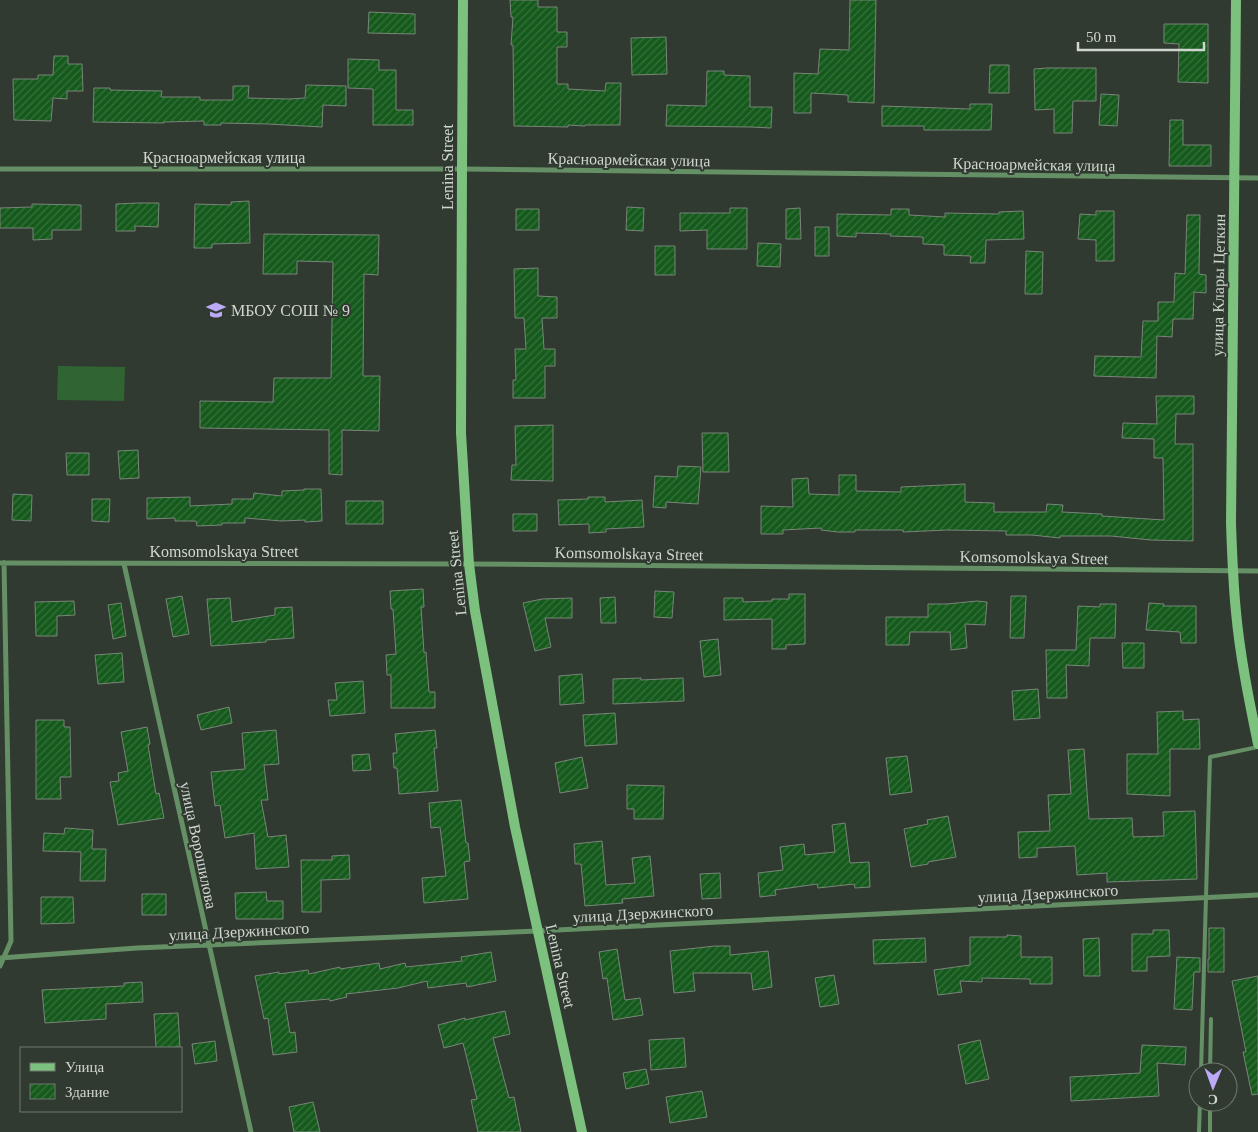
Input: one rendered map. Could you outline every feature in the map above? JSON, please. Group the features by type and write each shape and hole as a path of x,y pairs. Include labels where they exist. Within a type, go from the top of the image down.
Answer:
{"street":[{"name":"Lenina Street","path":"463,0 461,433 468,564 475,612 513,817 582,1132"},
{"name":"улица Клары Цеткин","path":"1236,0 1232,571 1240,646 1256,723 1258,746"},
{"name":"Красноармейская улица","path":"0,169 462,169 1258,178"},
{"name":"Komsomolskaya Street","path":"2,563 468,564 1258,572"},
{"path":"0,966 11,941 2,563"},
{"name":"улица Ворошилова","path":"124,564 250,1132"},
{"name":"улица Дзержинского","path":"2,958 137,948 538,931 1258,895"}],"lane":[{"path":"1201,1062 1210,757 1258,746"},
{"path":"1210,1062 1211,1019"},
{"path":"1199,1132 1200,1112"},
{"path":"1210,1112 1210,1132"}],"green space":[{"path":"58,366 125,367 124,401 57,400"}],"building":[{"path":"510,0 538,0 538,7 557,7 557,32 567,32 567,47 557,47 557,84 568,84 568,89 605,91 606,83 621,83 620,125 568,125 568,127 514,126 513,45 511,45 513,17 511,17"},
{"path":"850,0 876,0 874,103 848,102 848,95 811,93 811,113 794,113 794,73 818,74 820,49 849,50"},
{"path":"369,12 415,14 415,34 368,33"},
{"path":"1164,24 1208,24 1208,83 1178,82 1179,44 1164,43"},
{"path":"666,37 667,74 632,75 631,38"},
{"path":"54,56 68,56 68,64 82,64 83,91 67,91 67,99 53,98 51,121 14,120 13,79 38,79 38,75 53,75"},
{"path":"348,59 379,60 379,70 396,70 396,110 413,110 413,125 373,125 373,89 348,88"},
{"path":"990,65 1009,65 1009,93 989,93"},
{"path":"1096,68 1096,101 1073,101 1072,133 1054,133 1054,109 1035,110 1034,69"},
{"path":"707,71 724,71 724,75 750,76 750,107 772,107 771,128 666,126 667,105 706,106"},
{"path":"306,85 346,86 346,106 323,105 322,127 221,123 221,125 204,125 204,121 164,123 93,122 94,88 162,91 161,97 200,97 200,100 233,100 233,86 249,86 248,98 289,99 305,98"},
{"path":"1101,94 1119,95 1117,126 1099,125"},
{"path":"970,104 992,104 991,130 924,130 924,126 882,126 882,106 970,109"},
{"path":"1170,120 1183,120 1183,145 1211,145 1211,166 1169,166"},
{"path":"249,201 250,243 212,244 212,248 194,248 195,204 231,205 231,202"},
{"path":"159,203 158,227 135,226 135,231 116,231 116,204"},
{"path":"32,204 81,205 81,230 52,230 52,239 33,240 33,228 0,228 0,208 32,207"},
{"path":"627,207 644,208 643,231 626,230"},
{"path":"730,208 747,208 747,249 707,249 707,230 680,231 680,213 730,213"},
{"path":"800,208 801,239 786,239 786,209"},
{"path":"516,209 539,209 539,230 516,230"},
{"path":"891,209 909,209 909,215 945,217 945,213 999,214 999,212 1023,211 1024,239 986,240 985,263 970,263 971,256 944,255 944,245 923,244 923,237 856,233 856,237 837,236 837,214 891,215"},
{"path":"1096,211 1114,211 1114,261 1096,261 1096,240 1078,239 1080,214 1096,215"},
{"path":"1187,215 1200,215 1199,274 1206,275 1206,293 1194,292 1193,319 1173,319 1172,337 1157,336 1156,378 1094,376 1095,356 1141,357 1143,321 1158,321 1158,302 1174,302 1175,273 1185,274"},
{"path":"815,227 829,227 829,256 815,256"},
{"path":"264,234 379,235 378,275 364,274 363,376 380,376 379,431 342,430 342,475 329,474 329,430 200,428 200,401 273,402 274,378 331,378 333,262 297,261 297,274 263,274"},
{"path":"758,243 781,244 780,267 757,266"},
{"path":"655,246 675,246 675,275 655,275"},
{"path":"1026,251 1043,252 1042,294 1025,294"},
{"path":"538,268 538,296 557,297 557,318 542,318 544,349 555,349 555,366 545,366 545,398 513,398 513,380 516,380 515,349 526,349 524,318 515,318 514,269"},
{"path":"1156,396 1194,396 1194,414 1176,414 1175,444 1193,444 1193,541 1151,540 1111,536 1060,536 1060,538 1006,535 1006,531 947,530 903,532 903,530 855,530 855,532 838,532 821,530 821,528 783,530 783,534 761,534 761,506 793,507 792,479 808,478 809,494 839,495 839,475 856,475 856,491 901,492 901,487 965,484 965,502 994,503 994,512 1046,512 1047,504 1063,505 1062,512 1164,520 1163,458 1154,458 1154,439 1122,438 1123,423 1157,424"},
{"path":"553,425 553,481 511,480 512,465 516,465 515,426"},
{"path":"702,433 728,433 729,472 703,472"},
{"path":"138,450 139,478 120,479 118,451"},
{"path":"66,453 89,453 89,475 67,475"},
{"path":"678,466 701,467 698,504 666,502 666,508 653,507 655,476 677,477"},
{"path":"321,489 322,521 305,522 305,520 282,521 245,518 245,523 197,526 196,521 175,521 175,518 147,519 147,498 190,497 190,506 232,504 232,499 253,499 254,493 282,496 282,491"},
{"path":"13,494 32,495 31,521 12,520"},
{"path":"588,497 605,497 605,502 642,500 644,527 606,529 606,532 589,533 589,524 559,525 558,500 588,499"},
{"path":"92,499 110,499 109,522 92,521"},
{"path":"346,501 383,501 383,524 346,524"},
{"path":"513,514 537,514 537,531 513,531"},
{"path":"423,589 424,607 421,607 424,653 426,652 429,692 435,692 435,708 391,708 391,675 387,675 386,655 396,654 390,591"},
{"path":"655,591 674,592 672,618 654,617"},
{"path":"789,594 805,594 805,644 786,645 786,649 772,649 772,619 724,620 724,598 743,598 743,602 772,601 772,599 789,599"},
{"path":"182,596 189,634 173,637 166,599"},
{"path":"1011,596 1026,596 1024,638 1010,638"},
{"path":"615,597 616,623 601,623 600,598"},
{"path":"230,598 232,622 275,615 275,608 292,607 294,638 211,646 207,599"},
{"path":"572,598 572,618 545,618 551,647 535,651 523,603 542,599"},
{"path":"74,601 75,615 57,616 57,636 36,636 35,602"},
{"path":"987,602 985,625 965,624 967,648 951,650 950,632 910,632 909,645 886,645 886,617 928,617 928,604"},
{"path":"121,603 126,636 113,639 108,605"},
{"path":"1149,603 1164,604 1163,606 1196,606 1196,643 1181,643 1180,632 1146,630"},
{"path":"1100,604 1116,604 1115,638 1090,638 1089,666 1066,665 1067,698 1047,698 1046,650 1076,650 1078,606 1100,607"},
{"path":"718,639 721,675 704,677 700,641"},
{"path":"1122,643 1144,643 1144,668 1123,668"},
{"path":"122,653 124,682 98,684 95,655"},
{"path":"582,674 584,703 560,705 559,676"},
{"path":"641,678 641,680 683,678 684,701 613,704 613,679"},
{"path":"363,681 365,713 330,716 328,700 337,700 335,683"},
{"path":"1038,689 1040,718 1014,720 1012,691"},
{"path":"229,707 232,723 201,730 197,715"},
{"path":"1183,711 1183,720 1199,719 1200,749 1170,749 1170,796 1127,794 1127,754 1158,754 1157,712"},
{"path":"615,713 617,744 585,746 583,715"},
{"path":"36,720 64,720 64,727 70,727 71,777 60,777 61,799 36,799"},
{"path":"147,727 156,794 159,793 164,818 118,825 110,782 119,781 118,773 128,771 121,732"},
{"path":"276,730 279,764 264,765 268,800 261,800 268,837 286,835 289,867 256,869 254,833 225,838 220,805 215,806 211,772 245,769 242,733"},
{"path":"435,730 437,748 434,748 438,791 399,794 397,768 394,768 393,753 397,753 395,734"},
{"path":"1084,749 1089,819 1132,818 1133,837 1164,836 1163,812 1195,811 1197,879 1107,882 1107,873 1077,875 1075,846 1037,848 1037,857 1019,858 1018,832 1050,831 1048,795 1071,794 1068,750"},
{"path":"369,754 371,770 353,771 352,755"},
{"path":"907,756 912,792 890,795 886,758"},
{"path":"582,757 588,788 560,793 555,763"},
{"path":"627,785 664,786 663,819 634,819 634,809 627,809"},
{"path":"461,800 470,861 464,862 468,899 424,903 422,878 446,876 440,827 431,828 429,803"},
{"path":"948,816 956,857 911,867 904,829 928,824 927,820"},
{"path":"845,823 850,863 869,862 870,887 855,888 854,884 818,888 817,884 775,890 776,895 760,897 758,873 783,870 780,847 804,844 805,855 835,852 832,825"},
{"path":"65,828 93,830 92,849 106,849 105,881 80,881 81,852 43,851 44,833 64,834"},
{"path":"602,841 606,885 635,883 632,858 650,856 654,896 622,899 623,903 585,906 581,864 575,864 574,844"},
{"path":"349,855 350,879 321,880 321,912 302,912 301,860 332,860 332,856"},
{"path":"720,873 721,898 702,899 700,874"},
{"path":"266,892 267,901 283,901 283,919 236,919 235,893"},
{"path":"142,894 166,894 166,915 142,915"},
{"path":"41,897 73,897 74,923 41,924"},
{"path":"1209,928 1224,928 1224,972 1208,972"},
{"path":"1153,930 1169,930 1170,956 1147,957 1147,971 1132,971 1132,934 1153,934"},
{"path":"1007,935 1021,936 1021,957 1052,957 1052,984 1030,984 1030,979 982,978 982,982 960,981 962,992 938,995 934,970 970,965 970,937 1007,937"},
{"path":"925,938 926,962 874,964 873,940"},
{"path":"1099,938 1100,976 1084,976 1083,939"},
{"path":"730,946 730,955 768,951 772,987 753,990 751,973 693,973 695,991 674,993 670,951"},
{"path":"617,949 625,1000 640,998 643,1015 613,1020 607,978 603,979 599,952"},
{"path":"491,952 496,981 467,987 466,983 428,988 427,981 398,988 346,994 347,997 330,1001 329,999 285,1003 290,1033 295,1032 297,1052 273,1055 268,1018 264,1019 255,976 308,970 309,974 340,967 340,969 379,963 380,969 405,963 406,967 462,961 461,957"},
{"path":"1177,957 1200,958 1200,972 1194,972 1192,1010 1174,1009"},
{"path":"834,975 839,1004 820,1007 815,978"},
{"path":"1258,976 1258,1094 1252,1095 1243,1052 1246,1052 1232,981"},
{"path":"142,982 143,1002 106,1004 106,1019 45,1023 42,990 124,986 124,983"},
{"path":"505,1011 510,1034 493,1038 509,1098 514,1097 521,1132 478,1132 471,1100 477,1099 463,1043 444,1048 438,1025"},
{"path":"178,1013 180,1047 156,1047 154,1014"},
{"path":"684,1038 686,1067 651,1070 649,1040"},
{"path":"980,1040 989,1079 966,1084 958,1045"},
{"path":"215,1041 217,1061 195,1064 192,1044"},
{"path":"1142,1045 1186,1047 1185,1065 1157,1063 1159,1096 1071,1101 1070,1077 1140,1073"},
{"path":"646,1069 649,1084 626,1089 623,1073"},
{"path":"702,1091 707,1117 670,1123 666,1097"},
{"path":"313,1102 320,1132 294,1132 289,1107"}],"place":[{"name":"МБОУ СОШ № 9","path":"216,310"}]}
